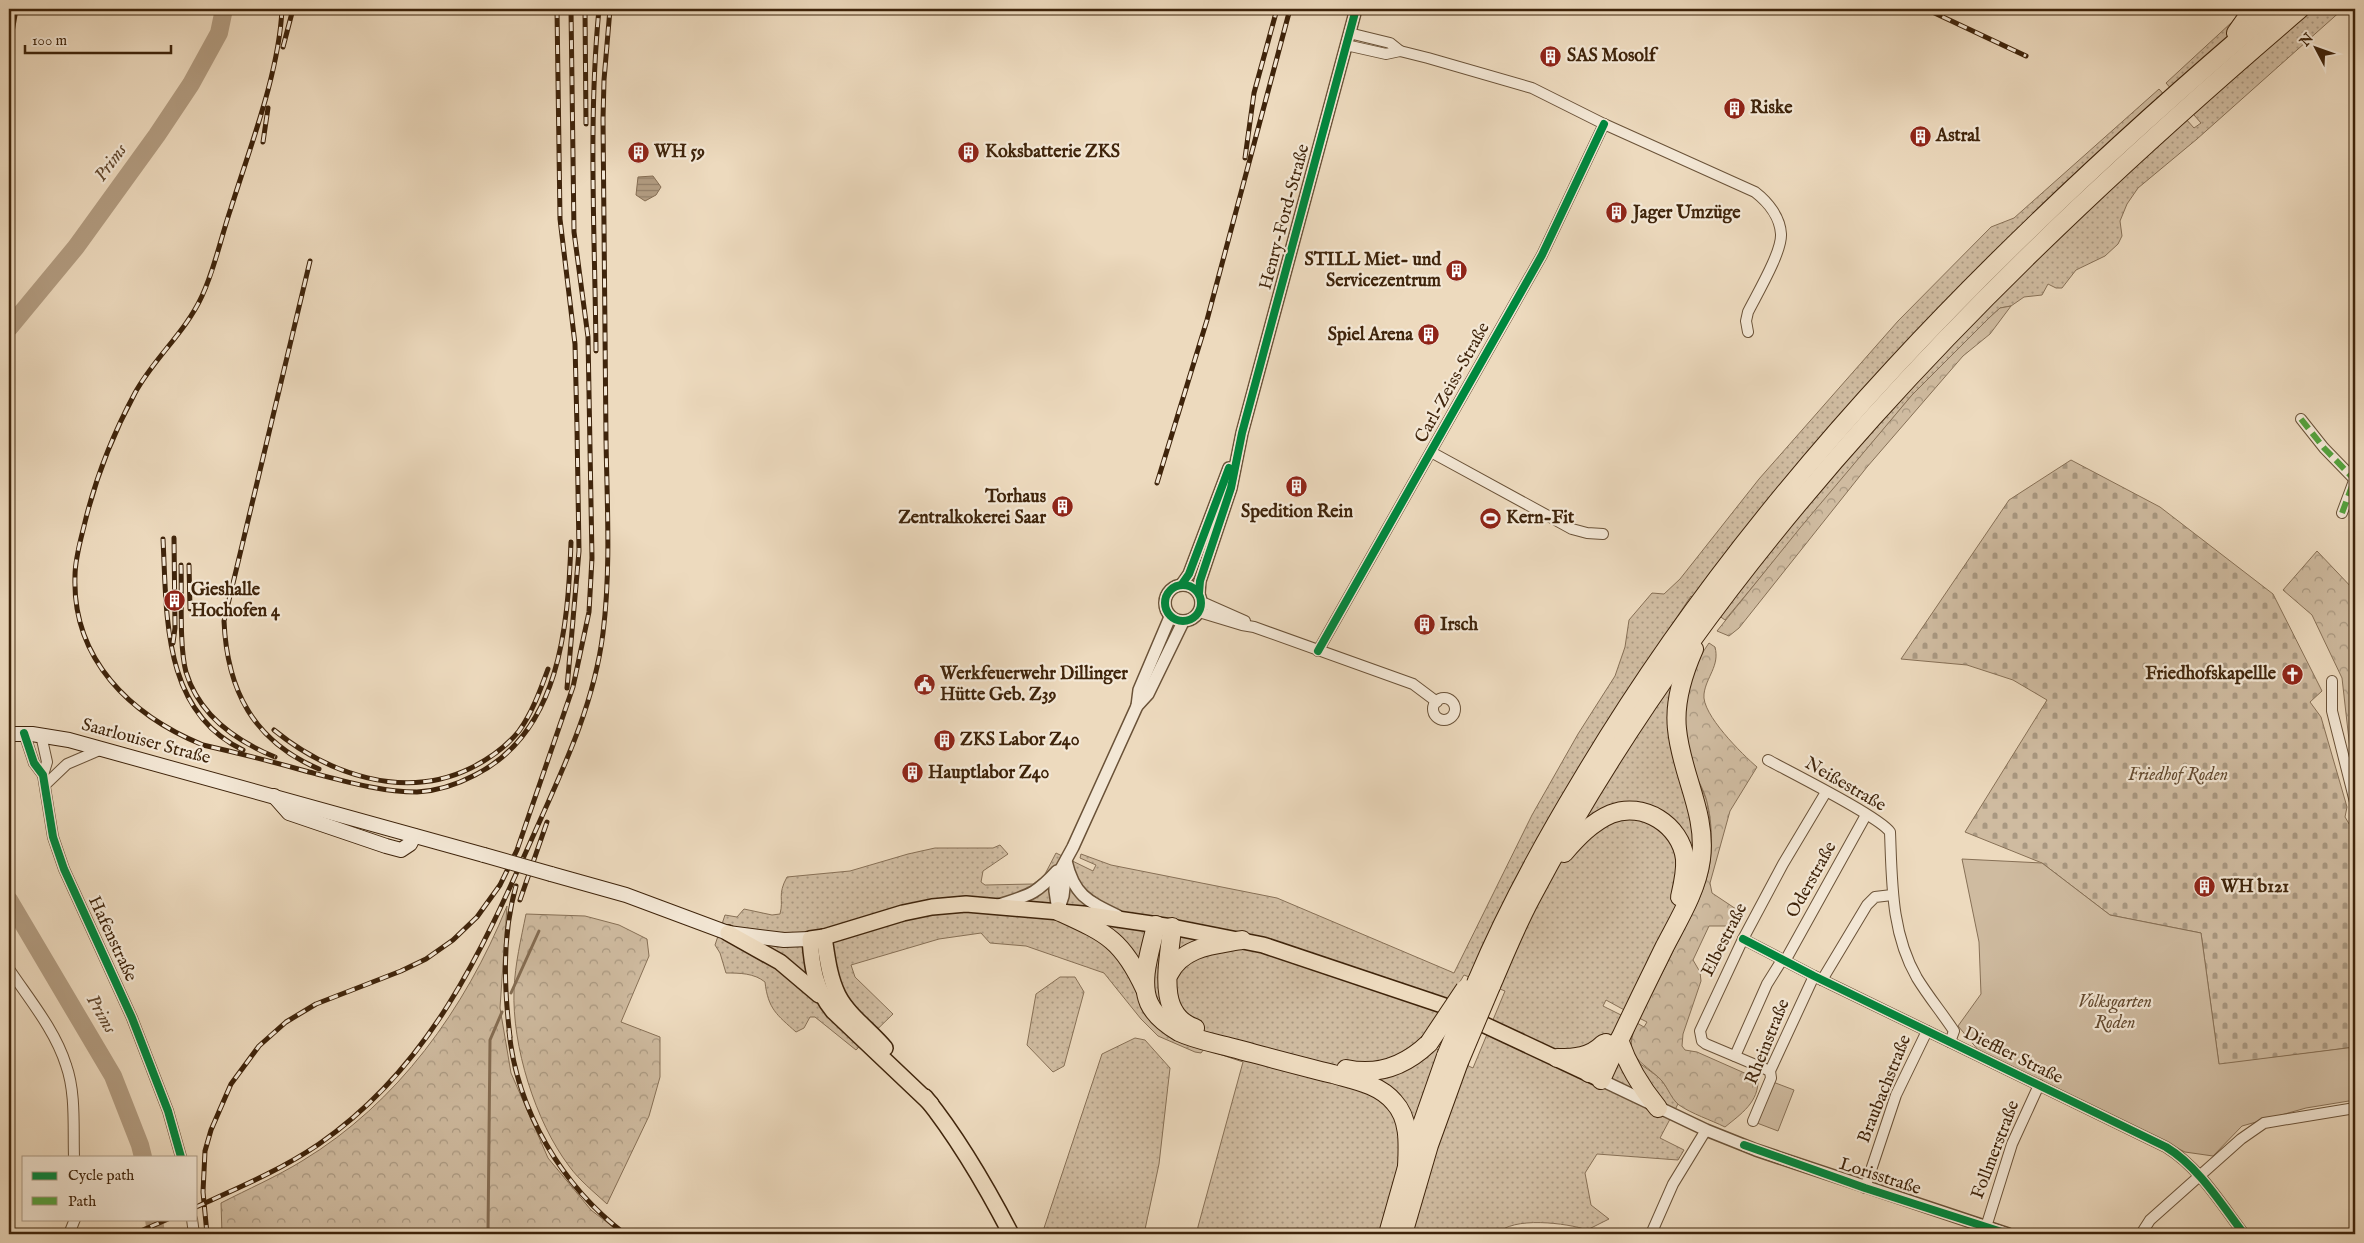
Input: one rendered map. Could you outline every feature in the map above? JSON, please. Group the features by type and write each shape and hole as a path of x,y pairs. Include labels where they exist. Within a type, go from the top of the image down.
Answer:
{"highway":[{"path":"2223,52 2253,9"},
{"path":"1164,926 1169,999 1173,1012 1180,1020 1192,1027 1265,1049 1359,1072 1394,1068 1408,1061 1429,1043 1480,981 1530,900 1612,757 1709,609 1769,512 1826,445 1935,325 2078,184 2223,52 2274,9"},
{"path":"1709,609 1738,578 1781,522 1839,455 1948,336 2086,200 2300,9"},
{"path":"1403,1234 1453,1059 1489,953 1564,809 1604,742 1687,642"},
{"path":"1557,1058 1585,1056 1614,1038 1687,903 1701,861 1700,817 1676,729 1676,707 1687,642"},
{"path":"1530,900 1576,840 1591,826 1611,814 1640,812 1652,815 1668,826 1681,844 1685,858 1684,878 1679,899 1595,1077"},
{"path":"1058,911 1094,927 1110,937 1130,959 1146,990"},
{"path":"1164,926 1147,970 1146,990 1149,1004 1166,1024 1186,1034 1359,1082 1385,1094 1395,1103 1402,1115 1408,1142 1407,1167"},
{"path":"1168,974 1173,965 1188,953 1213,945 1242,940"},
{"path":"1614,1038 1640,1085 1658,1108"},
{"path":"1388,1234 1407,1167 1453,1059"}],"main road":[{"name":"Saarlouiser Straße","path":"9,734 40,735 102,749 273,795 626,894 728,933 784,940 817,938"},
{"path":"817,938 881,919 932,907 966,904 1058,911 1164,926 1242,940 1297,955 1442,1006 1595,1077"},
{"path":"728,933 780,962 822,998 833,1012 931,1104"},
{"path":"817,938 815,981 822,998"},
{"path":"817,938 838,995 849,1010 884,1046 954,1135 982,1180 1011,1234"}],"street":[{"name":"Henry-Ford-Straße","path":"1200,602 1200,581 1231,488 1242,433 1356,9"},
{"path":"1349,33 1390,43 1400,51 1532,88 1604,124 1748,188 1771,208 1781,233 1780,240 1748,312 1746,321 1748,332"},
{"path":"1346,45 1386,54 1400,51"},
{"name":"Carl-Zeiss-Straße","path":"1318,651 1542,254 1604,124"},
{"path":"2302,419 2324,448 2355,479 2342,513"},
{"name":"Henry-Ford-Straße","path":"1182,584 1189,574 1242,433"},
{"name":"Carl-Zeiss-Straße","path":"1431,452 1572,529 1587,533 1603,534"},
{"path":"1200,602 1192,619 1183,622 1170,617 1165,607 1166,595 1172,588 1182,584 1192,586 1200,602 1242,625 1254,627 1414,684 1436,702"},
{"path":"1138,706 1139,690 1170,617"},
{"path":"1058,911 1054,891 1055,880 1138,706 1148,694 1183,622"},
{"path":"2332,681 2332,711 2355,802"},
{"name":"Hafenstraße","path":"24,733 34,763 44,780"},
{"name":"Hafenstraße","path":"40,735 47,762 44,780 53,838 64,869 132,1018 168,1111 181,1156"},
{"path":"44,780 67,764 102,749"},
{"name":"Neißestraße","path":"1768,760 1866,815 1890,832 1892,895 1903,947 1916,976 1954,1031 1950,1042"},
{"name":"Elbestraße","path":"1770,1071 1706,1044 1702,1041 1700,1031 1742,939 1783,864 1826,792"},
{"name":"Oderstraße","path":"1735,1056 1767,984 1783,961 1866,815"},
{"path":"996,906 1031,895 1040,890 1066,860"},
{"path":"1066,860 1071,879 1081,895 1125,920"},
{"name":"Rheinstraße","path":"1753,1121 1771,1078 1770,1071 1818,978 1867,905 1875,897 1892,895"},
{"name":"Dieffler Straße","path":"1742,939 1783,961 2166,1147 2185,1160 2244,1234"},
{"path":"9,969 50,1032 67,1066 70,1082 74,1156"},
{"name":"Braubachstraße","path":"1866,1188 1896,1095 1927,1031"},
{"name":"Lorisstraße","path":"1595,1077 1686,1121 1756,1150 2008,1234"},
{"name":"Follmerstraße","path":"1986,1228 2012,1144 2039,1085"},
{"path":"2141,1234 2150,1220 2241,1139 2264,1123 2355,1108"},
{"path":"1651,1234 1673,1184 1706,1130"},
{"path":"69,1234 75,1220"},
{"path":"192,1220 194,1234"}],"green space":[{"path":"2242,9 2343,9 2197,139 2138,188 2127,204 2120,221 2122,236 2118,244 2105,256 2076,270 2062,288 2056,288 2048,284 2042,295 2024,297 2011,306 2000,308 1989,318 1912,395 1725,620 1691,596 1669,629 1702,653 1696,664 1692,766 1707,801 1711,828 1711,852 1706,880 1696,906 1639,1018 1606,1000 1603,1006 1637,1023 1631,1037 1639,1063 1660,1078 1678,1104 1660,1138 1684,1150 1678,1160 1597,1154 1585,1173 1591,1205 1609,1219 1587,1230 1554,1223 1527,1223 1505,1228 1498,1234 1196,1234 1243,1062 1204,1049 1201,1053 1195,1052 1158,1036 1141,1019 1104,973 1026,946 990,943 981,933 939,939 851,965 855,977 893,1014 856,1050 815,1017 810,1017 804,1028 796,1032 774,1011 768,999 765,982 751,975 726,973 720,953 715,945 725,915 737,917 744,909 772,915 780,914 781,893 787,877 850,871 935,848 993,848 1000,845 1008,854 983,871 981,882 985,885 1033,884 1044,876 1056,853 1093,871 1096,865 1080,858 1081,854 1111,865 1277,898 1454,973 1532,815 1578,734 1615,676 1625,647 1629,620 1652,593 1664,594 1680,579 1759,479 1898,321 1991,227 2014,218 2159,89 2194,128 2201,123 2166,83 2232,22","holes":["1464,975 1505,991 1473,1068 1446,1056 1429,1043 1438,1018"]},
{"path":"2011,306 1990,334 1963,356 1867,467 1739,628 1729,636 1717,631 1800,528 1912,395 2000,308"},
{"name":"Friedhof Roden","path":"2071,460 2160,507 2273,594 2322,691 2310,702 2321,717 2347,807 2345,817 2355,839 2355,1047 2219,1065 2201,933 2110,915 2042,863 1965,832 2047,700 2013,680 1967,665 1901,659 2009,500"},
{"path":"2317,551 2355,591 2355,759 2350,749 2342,678 2312,615 2283,590"},
{"path":"1709,643 1715,647 1716,660 1705,688 1705,702 1709,712 1724,734 1757,767 1730,811 1710,883 1712,893 1739,911 1739,918 1733,926 1709,926 1693,960 1700,972 1701,981 1683,1034 1682,1046 1685,1050 1697,1052 1758,1079 1756,1094 1748,1107 1725,1127 1679,1105 1661,1080 1634,1055 1631,1042 1637,1023 1644,1027 1647,1022 1639,1018 1694,910 1704,887 1710,863 1711,826 1706,797 1694,770 1688,750 1684,719 1693,672"},
{"name":"Volksgarten Roden","path":"1962,859 2042,863 2110,915 2201,933 2219,1064 2355,1047 2355,1100 2306,1108 2242,1126 2213,1156 2185,1152 1979,1051 1958,1026 1981,994 1979,942"},
{"path":"507,906 500,1008 511,1073 548,1158 591,1210 622,1234 222,1234 221,1203 292,1167 337,1138 369,1111 398,1082 449,1017 471,981"},
{"path":"526,914 585,916 619,925 647,939 649,956 621,1022 660,1037 660,1077 649,1116 607,1204 577,1176 557,1148 536,1105 528,1082 517,1035 514,1012 517,961"},
{"path":"1060,977 1075,977 1084,992 1064,1066 1053,1072 1027,1045 1036,994"},
{"path":"1135,1038 1145,1040 1170,1068 1159,1164 1144,1234 1042,1234 1102,1054"},
{"path":"1773,1082 1794,1090 1778,1131 1757,1123"}],"shaded area":[{"path":"653,176 661,187 656,195 645,201 636,195 638,177"}],"waterway":[{"name":"Prims","path":"9,328 76,247 157,135 191,84 219,33 224,9"},
{"name":"Prims","path":"9,900 113,1076 143,1156"},
{"path":"511,993 539,931"},
{"path":"488,1234 490,1040 502,1012"},
{"name":"Prims","path":"154,1220 156,1234"}],"railway":[{"path":"9,50 16,9"},
{"path":"282,9 280,33 270,84 207,285 187,322 151,368 135,393 119,424 89,505 78,549 75,576 77,606 83,633 95,658 110,680 152,718 176,733 203,745 376,788 403,792 440,789 475,775 503,756 525,732 542,705 554,674 562,642 570,575 571,542"},
{"path":"283,47 293,9"},
{"path":"557,9 560,219 575,344 579,551 567,688"},
{"path":"207,1234 203,1192 205,1151 211,1130 231,1084 259,1046 286,1022 316,1004 401,971 426,959 453,940 477,917 500,885 517,850 573,687 589,612 592,558 588,337 574,232 571,9"},
{"path":"585,9 586,124"},
{"path":"596,351 593,137 599,9"},
{"path":"198,1206 243,1186 319,1144 358,1113 392,1080 422,1043 448,1005 494,922 556,785 585,711 599,660 607,585 603,119 610,9"},
{"path":"1245,158 1254,93 1277,9"},
{"path":"1157,483 1207,320 1290,9"},
{"path":"1926,9 2026,56"},
{"path":"263,142 268,108"},
{"path":"310,261 224,621 226,646 231,669 238,691 248,710 261,728 277,744 319,769"},
{"path":"173,643 175,628 174,538"},
{"path":"163,539 169,629 174,659 183,686 197,711 216,733 243,750"},
{"path":"181,565 182,648 186,672 192,687 200,701 221,725 246,743 275,757"},
{"path":"189,565 190,609"},
{"path":"274,730 295,746 318,759 342,770 368,778 393,782 420,782 446,778 484,761 514,737 532,709 548,669"},
{"path":"520,900 547,822"},
{"path":"510,1037 506,999 506,943 511,905 516,886"},
{"path":"509,1031 514,1061 522,1090 546,1144 581,1193 602,1215 625,1234"},
{"path":"134,1234 166,1220"}],"marked path":[{"path":"2301,419 2324,448 2355,480"},
{"path":"2342,513 2355,478"}],"cycle path":[{"path":"1199,593 1200,581 1231,488 1242,433 1356,9"},
{"path":"1318,651 1542,255 1604,124"},
{"path":"1182,584 1189,574 1229,468"},
{"path":"1183,585 1190,586 1196,590 1200,596 1201,603 1200,610 1196,616 1190,620 1183,621 1176,620 1170,616 1166,610 1165,603 1166,596 1170,590 1176,586 1183,585"},
{"path":"24,733 34,763 43,775 53,837 64,869 132,1018 168,1111 181,1156"},
{"path":"1743,939 1814,976 2166,1147 2178,1155 2199,1175 2244,1234"},
{"path":"1744,1145 1865,1188 2008,1234"}],"place":[{"name":"SAS Mosolf","path":"1551,56"},
{"name":"Riske","path":"1734,108"},
{"name":"Astral","path":"1920,136"},
{"name":"WH 59","path":"638,152"},
{"name":"Koksbatterie ZKS","path":"969,152"},
{"name":"Jager Umzüge","path":"1617,213"},
{"name":"STILL Miet- und Servicezentrum","path":"1457,270"},
{"name":"Spiel Arena","path":"1429,335"},
{"name":"Spedition Rein","path":"1297,487"},
{"name":"Torhaus Zentralkokerei Saar","path":"1062,507"},
{"name":"Kern-Fit","path":"1490,518"},
{"name":"Gieshalle Hochofen 4","path":"175,600"},
{"name":"Irsch","path":"1424,625"},
{"name":"Friedhofskapellle","path":"2292,674"},
{"name":"Werkfeuerwehr Dillinger Hütte Geb. Z39","path":"924,684"},
{"name":"ZKS Labor Z40","path":"944,740"},
{"name":"Hauptlabor Z40","path":"912,773"},
{"name":"WH b121","path":"2205,887"}]}
